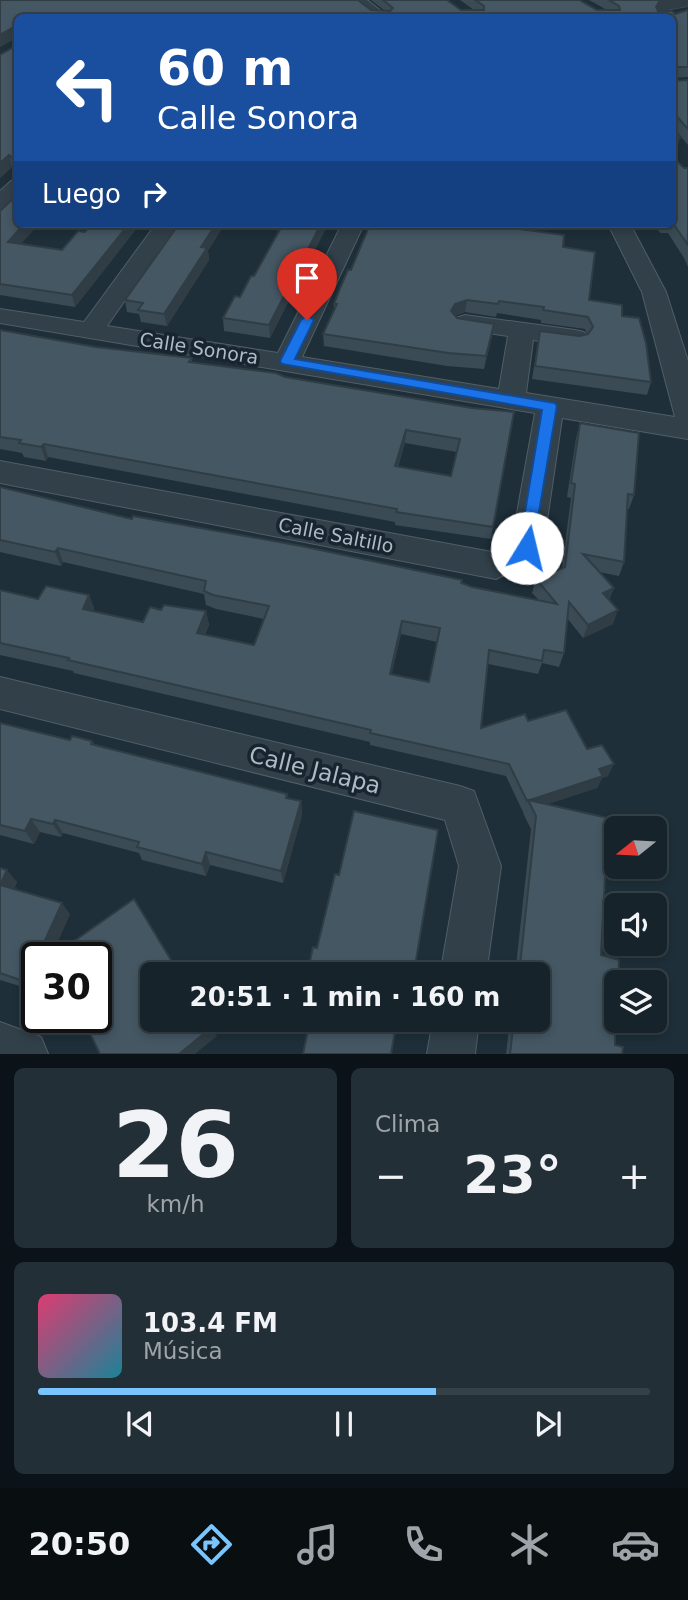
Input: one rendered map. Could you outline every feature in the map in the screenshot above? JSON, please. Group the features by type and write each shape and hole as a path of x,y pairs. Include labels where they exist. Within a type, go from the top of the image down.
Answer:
{"street":[{"path":"357,0 377,14"},
{"path":"0,203 14,189"},
{"path":"90,331 164,228"},
{"path":"287,361 352,228"},
{"path":"622,228 634,247 663,313 688,416"},
{"name":"Calle Sonora","path":"0,316 287,361 688,429"},
{"path":"465,323 575,338"},
{"path":"511,399 521,332"},
{"name":"Calle Saltillo","path":"0,472 496,566 527,548 550,406"},
{"name":"Calle Jalapa","path":"0,693 460,805 480,866 465,962"},
{"path":"451,1054 454,1032"},
{"path":"0,1046 24,1054"}],"building":[{"path":"0,0 358,0 371,10 390,11 393,8 383,0 447,0 461,10 484,10 484,6 475,0 579,0 597,10 620,10 619,6 609,0 672,0 659,2 656,7 658,11 672,11 675,14 14,14 14,27 0,35"},
{"path":"688,10 688,67 676,67 675,14"},
{"path":"14,47 14,159 9,155 0,163 0,55"},
{"path":"688,80 688,129 676,116 676,81"},
{"path":"676,160 684,168 688,168 688,245 676,228"},
{"path":"14,198 14,228 20,228 8,242 62,250 78,231 85,232 88,228 126,228 72,295 0,284 0,211"},
{"path":"176,228 213,228 201,247 207,248 164,314 138,310 143,303 125,300"},
{"path":"281,228 319,228 269,325 223,318 235,296 240,297 251,276 254,276"},
{"path":"368,228 512,228 564,235 563,247 595,252 589,300 622,305 622,316 639,318 646,343 651,382 535,366 540,331 579,336 588,334 593,327 588,317 543,310 544,307 499,301 498,304 467,300 455,304 451,311 457,318 494,324 486,356 448,353 323,334 337,304 334,304 340,288 348,270 351,270"},
{"path":"0,330 96,347 192,358 189,362 276,373 285,377 472,408 514,412 493,527 396,512 397,509 44,444 41,447 0,437","holes":["406,430 460,439 451,476 395,466"]},
{"path":"580,423 639,433 634,495 628,494 624,562 583,554 614,588 603,593 618,610 588,625 569,602 564,653 544,650 542,661 489,650 481,728 525,714 528,721 566,710 587,749 602,745 614,764 599,769 603,776 527,801 509,764 0,643 0,590 38,599 46,586 89,595 83,609 143,622 150,607 161,610 164,605 206,611 197,633 254,645 269,606 213,595 204,591 206,581 58,548 55,552 0,540 0,487 132,519 133,516 301,546 462,580 461,583 472,587 557,604 536,579 565,567 575,484 571,483","holes":["402,621 440,628 429,682 390,674"]},
{"path":"0,723 70,740 72,736 92,741 91,744 287,794 286,798 301,801 281,871 206,852 202,864 137,847 139,842 55,820 53,824 31,819 25,831 0,825"},
{"path":"528,800 604,817 605,879 601,955 619,960 619,970 604,970 604,1033 615,1033 615,1045 623,1047 622,1054 510,1054 513,1032 550,1032 550,962 520,962 536,816"},
{"path":"354,811 438,830 416,962 310,962 313,947 317,948 335,874 339,875"},
{"path":"0,868 7,870 0,885"},
{"path":"0,885 62,903 44,942 21,942 21,980 0,973"},
{"path":"134,899 172,962 140,962 140,1032 206,1032 179,1054 100,1054 90,1033 112,1033 112,942 73,942"},
{"path":"308,1032 395,1032 391,1054 303,1054"}],"route":[{"path":"307,320 287,361 550,406 527,548"}]}
